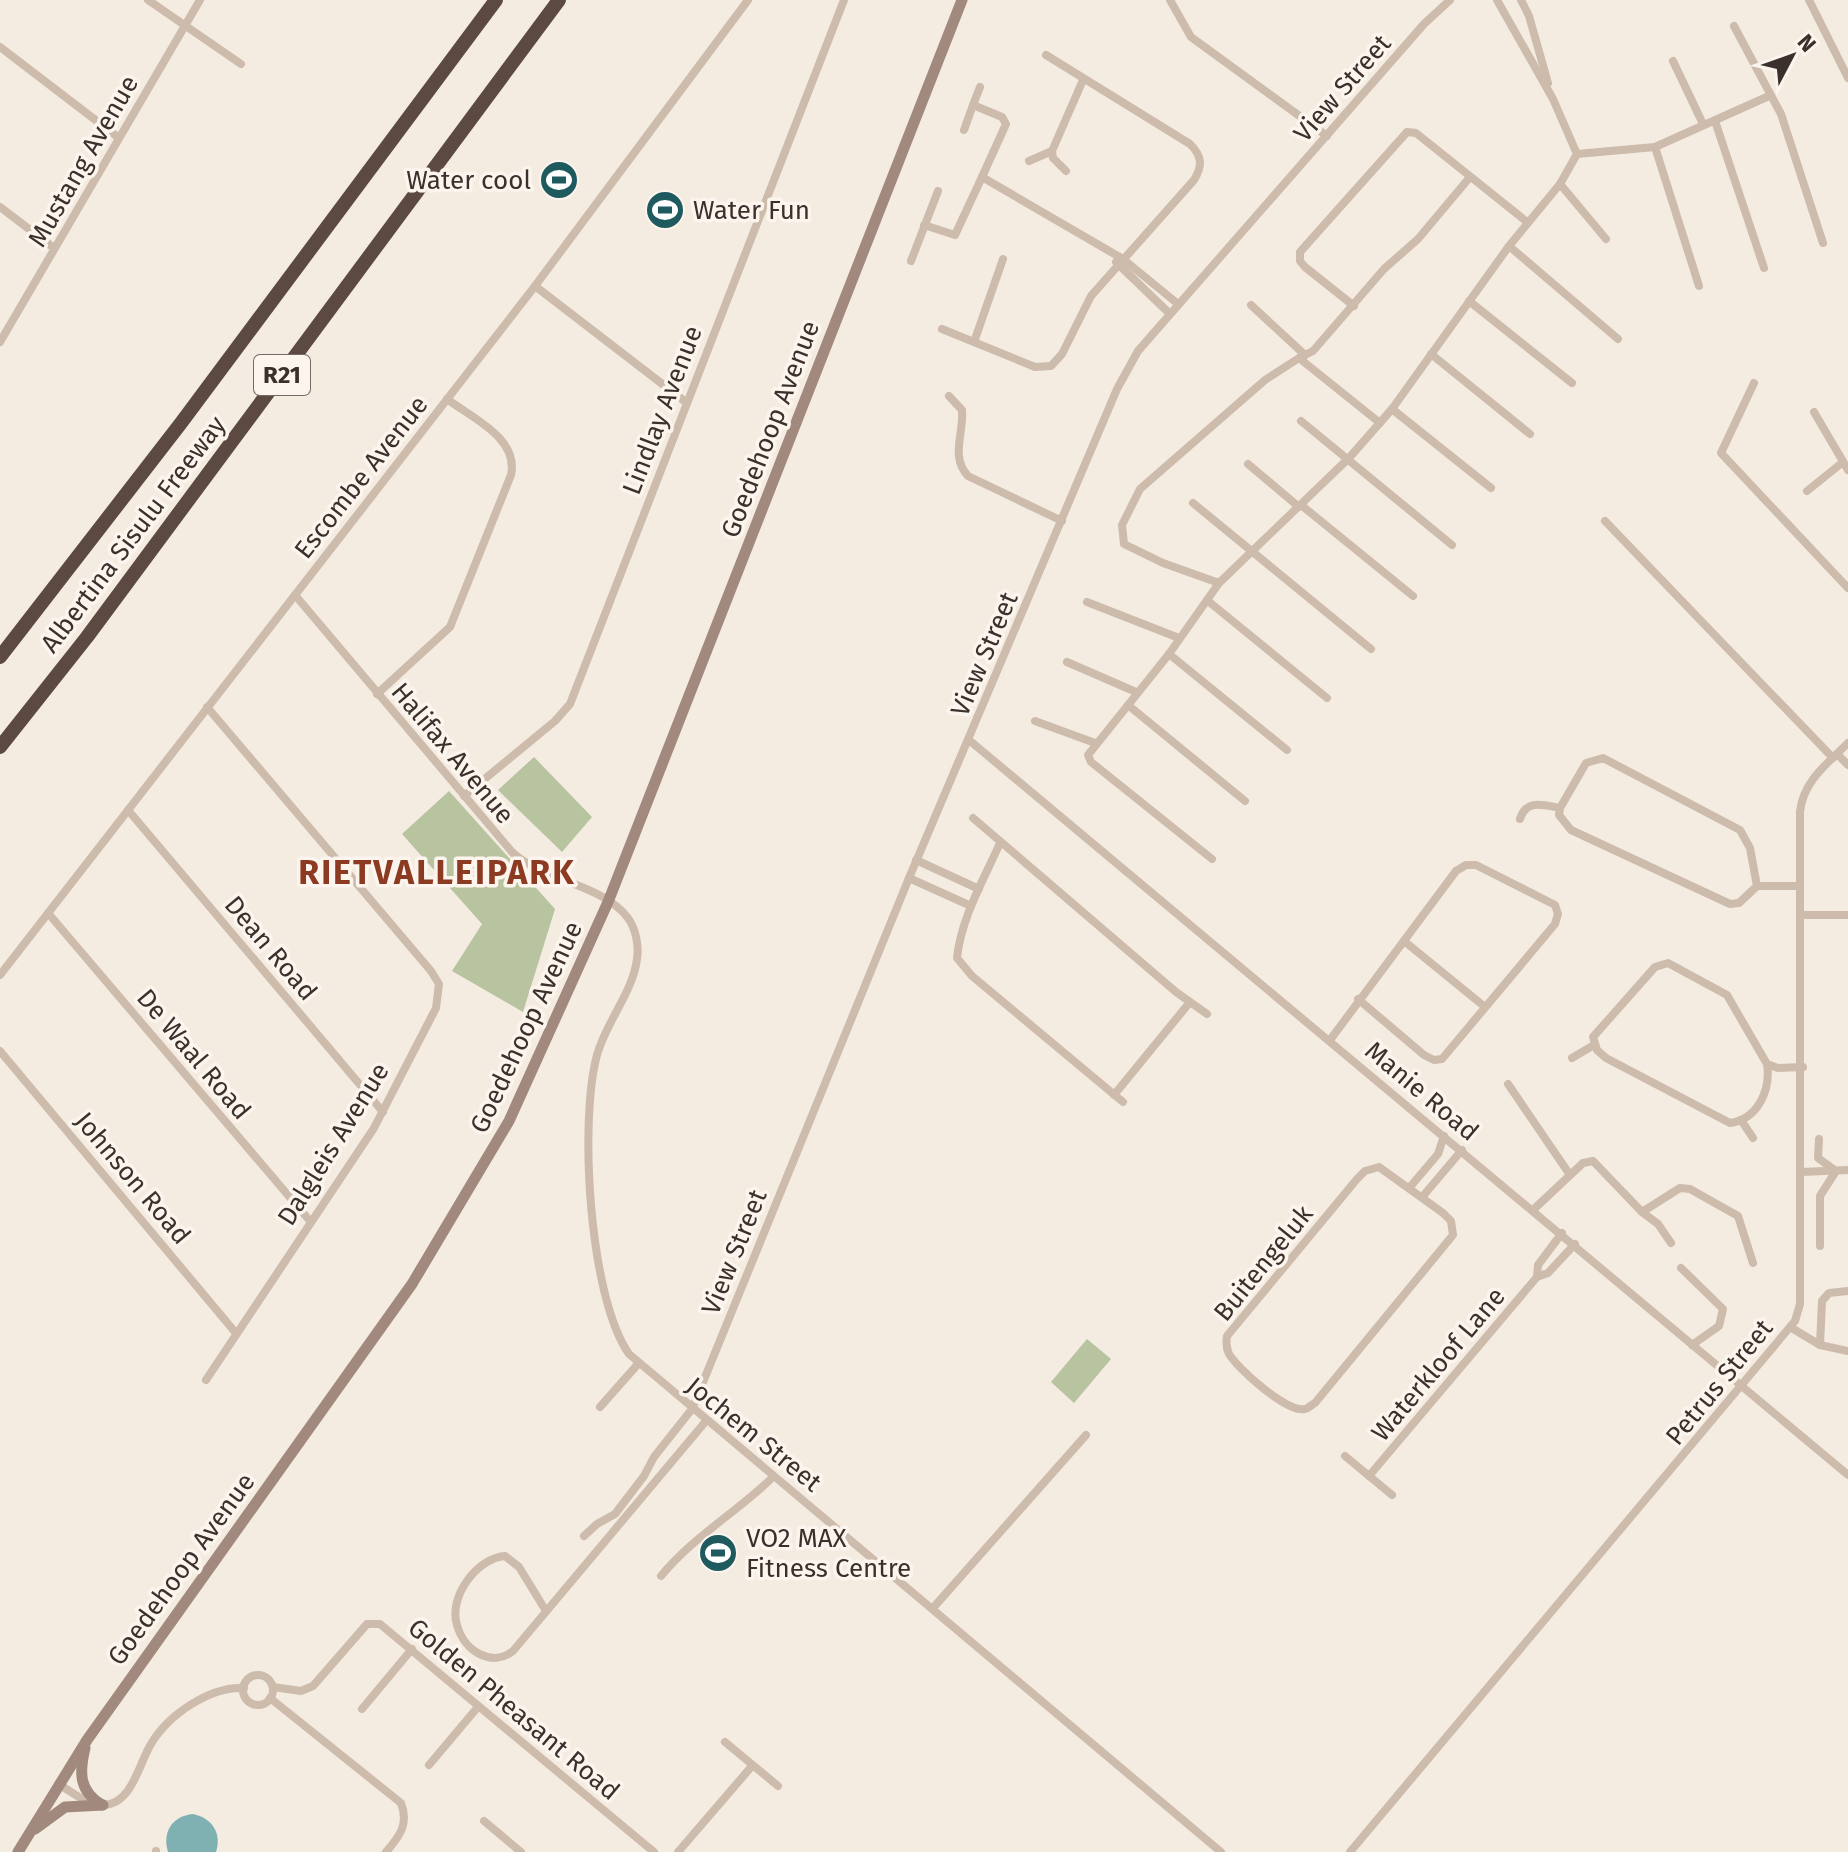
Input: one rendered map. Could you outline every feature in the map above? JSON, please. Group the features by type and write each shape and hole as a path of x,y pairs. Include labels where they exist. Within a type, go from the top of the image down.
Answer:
{"highway":[{"name":"Albertina Sisulu Freeway","path":"0,657 181,423 496,0"},
{"name":"Albertina Sisulu Freeway","path":"0,747 87,637 559,0"}],"main road":[{"name":"Goedehoop Avenue","path":"18,1852 87,1740 430,1257 509,1121 608,902 962,0"},
{"path":"87,1740 81,1781 88,1795 103,1805"},
{"path":"27,1835 65,1807 103,1805"}],"street":[{"path":"148,0 184,28 241,64"},
{"name":"Mustang Avenue","path":"0,342 200,0"},
{"name":"Escombe Avenue","path":"0,975 535,286 748,0"},
{"name":"Lindlay Avenue","path":"464,796 568,708 844,0"},
{"path":"1170,0 1191,37 1327,136"},
{"name":"View Street","path":"584,1536 615,1514 692,1409 916,860 1117,389 1138,351 1424,24 1450,0"},
{"path":"1497,0 1553,99 1577,154"},
{"path":"1521,0 1529,16 1553,99"},
{"path":"1809,0 1847,72"},
{"path":"1734,26 1786,127 1823,243"},
{"path":"0,47 119,138"},
{"path":"942,329 1035,367 1051,366 1062,354 1082,309 1194,180 1201,164 1198,153 1190,144 1046,55"},
{"path":"1673,61 1703,124"},
{"path":"1066,171 1055,161 1052,151 1083,80"},
{"path":"964,130 980,87"},
{"path":"1577,154 1655,147 1769,96"},
{"path":"924,225 955,235 1006,122 973,105"},
{"path":"1715,121 1764,268"},
{"path":"1354,306 1305,267 1299,257 1402,136 1416,133 1527,222"},
{"path":"1655,147 1699,286"},
{"path":"1029,161 1052,151"},
{"path":"1212,859 1091,762 1088,755 1169,654 1219,583 1349,458 1392,409 1509,246 1560,184 1577,154"},
{"path":"982,177 1111,255 1178,304"},
{"path":"1219,583 1130,549 1121,538 1122,525 1140,489 1265,380 1302,357 1354,306 1384,269 1418,239 1470,177"},
{"path":"1560,184 1606,239"},
{"path":"911,261 938,191"},
{"path":"0,207 54,248"},
{"path":"1509,246 1618,339"},
{"path":"974,342 1003,259"},
{"path":"1120,262 1170,314"},
{"path":"535,286 687,403"},
{"path":"1469,301 1572,383"},
{"path":"1251,305 1302,357 1380,423"},
{"path":"1431,354 1530,434"},
{"path":"1754,383 1721,453 1848,588"},
{"path":"949,396 962,410 957,458 961,469 968,476 1062,521"},
{"path":"377,694 438,642 454,622 513,469 513,458 506,444 447,399"},
{"path":"1392,409 1491,488"},
{"path":"1807,491 1846,466 1814,412"},
{"path":"1301,421 1452,545"},
{"path":"1248,464 1413,596"},
{"path":"1193,503 1250,553 1371,649"},
{"path":"1605,521 1835,756 1848,765"},
{"name":"Halifax Avenue","path":"295,595 496,836 527,864 608,902"},
{"path":"1208,601 1327,698"},
{"path":"1087,602 1179,638"},
{"path":"1169,654 1287,750"},
{"path":"1067,662 1136,692"},
{"path":"1128,705 1245,801"},
{"name":"Dalgleis Avenue","path":"206,1380 383,1112 436,1008 439,984 207,707"},
{"path":"1035,721 1095,743"},
{"name":"Manie Road","path":"969,740 1848,1475"},
{"name":"Petrus Street","path":"1350,1852 1790,1327 1800,1304 1803,1067 1801,794 1848,743"},
{"path":"1757,886 1748,839 1740,830 1603,758 1586,763 1560,808 1559,815 1571,830 1722,901 1739,903 1757,886 1800,886"},
{"path":"1520,819 1523,809 1532,804 1560,808"},
{"name":"Dean Road","path":"128,810 383,1112"},
{"path":"973,818 1207,1014"},
{"path":"1000,843 971,906 958,942 957,958 962,968 1123,1102"},
{"path":"916,860 979,889"},
{"path":"1330,1040 1358,999 1456,871 1466,865 1476,865 1555,905 1558,914 1555,924 1446,1057 1434,1060 1358,999"},
{"path":"909,878 971,906"},
{"name":"Jochem Street","path":"608,902 630,921 638,955 594,1069 589,1096 590,1194 614,1325 621,1342 638,1364 1221,1852"},
{"name":"De Waal Road","path":"48,913 310,1221"},
{"path":"1800,915 1848,915"},
{"path":"1404,941 1485,1007"},
{"path":"1572,1058 1594,1045 1596,1033 1655,967 1668,963 1727,995 1767,1064 1769,1077 1760,1105 1741,1120 1724,1122 1606,1058 1594,1045"},
{"path":"1114,1095 1190,1002"},
{"name":"Johnson Road","path":"0,1051 235,1332"},
{"path":"1767,1064 1778,1068 1803,1067"},
{"path":"1508,1084 1570,1175"},
{"path":"1741,1120 1753,1138"},
{"path":"1410,1187 1438,1154 1444,1136"},
{"path":"1819,1139 1818,1158 1836,1171"},
{"path":"1423,1196 1462,1150"},
{"path":"1533,1210 1583,1163 1593,1161 1642,1212 1658,1224 1671,1243"},
{"name":"Buitengeluk","path":"1379,1167 1423,1196 1451,1221 1453,1230 1449,1241 1315,1403 1306,1409 1280,1402 1228,1353 1227,1336 1365,1171 1379,1167"},
{"path":"1801,1172 1848,1170"},
{"path":"1820,1246 1820,1196 1836,1171"},
{"path":"1642,1212 1680,1188 1690,1189 1738,1216 1753,1263"},
{"name":"Waterkloof Lane","path":"1537,1277 1538,1265 1562,1233"},
{"name":"Waterkloof Lane","path":"1369,1476 1537,1277 1548,1273 1575,1244"},
{"path":"1681,1268 1723,1309 1719,1326 1692,1345"},
{"path":"1820,1345 1822,1301 1829,1293 1848,1291"},
{"path":"1790,1327 1820,1345 1848,1351"},
{"path":"600,1407 638,1364"},
{"path":"546,1611 519,1567 505,1556 488,1560 477,1569 455,1607 457,1626 470,1646 483,1656 497,1660 513,1651 706,1421"},
{"path":"933,1608 1086,1435"},
{"name":"Waterkloof Lane","path":"1345,1456 1392,1495"},
{"path":"661,1576 686,1548 747,1502 773,1477"},
{"name":"Golden Pheasant Road","path":"273,1687 301,1691 313,1686 367,1624 374,1622 412,1649 477,1708 654,1852"},
{"path":"362,1709 412,1649"},
{"path":"260,1675 273,1687 270,1698 259,1704 251,1702 244,1688 251,1677 260,1675"},
{"path":"58,1784 103,1805 116,1801 127,1791 150,1744 169,1721 228,1687 244,1688"},
{"path":"270,1698 401,1803 405,1820 403,1831 386,1852"},
{"path":"429,1765 477,1708"},
{"path":"725,1742 778,1786"},
{"path":"678,1852 752,1766"},
{"path":"484,1821 521,1852"}],"green space":[{"path":"534,757 592,817 562,852 498,790"},
{"path":"449,791 555,909 523,1012 452,971 482,924 402,834"},
{"path":"1087,1339 1111,1359 1074,1403 1051,1382"}],"water":[{"path":"193,1814 214,1827 218,1839 216,1852 168,1852 166,1838 170,1826 179,1818"}],"place":[{"name":"Water cool","path":"559,180"},
{"name":"Water Fun","path":"665,210"},
{"name":"VO2 MAX Fitness Centre","path":"718,1553"}],"district":[{"name":"RIETVALLEIPARK","path":"437,872"}]}
